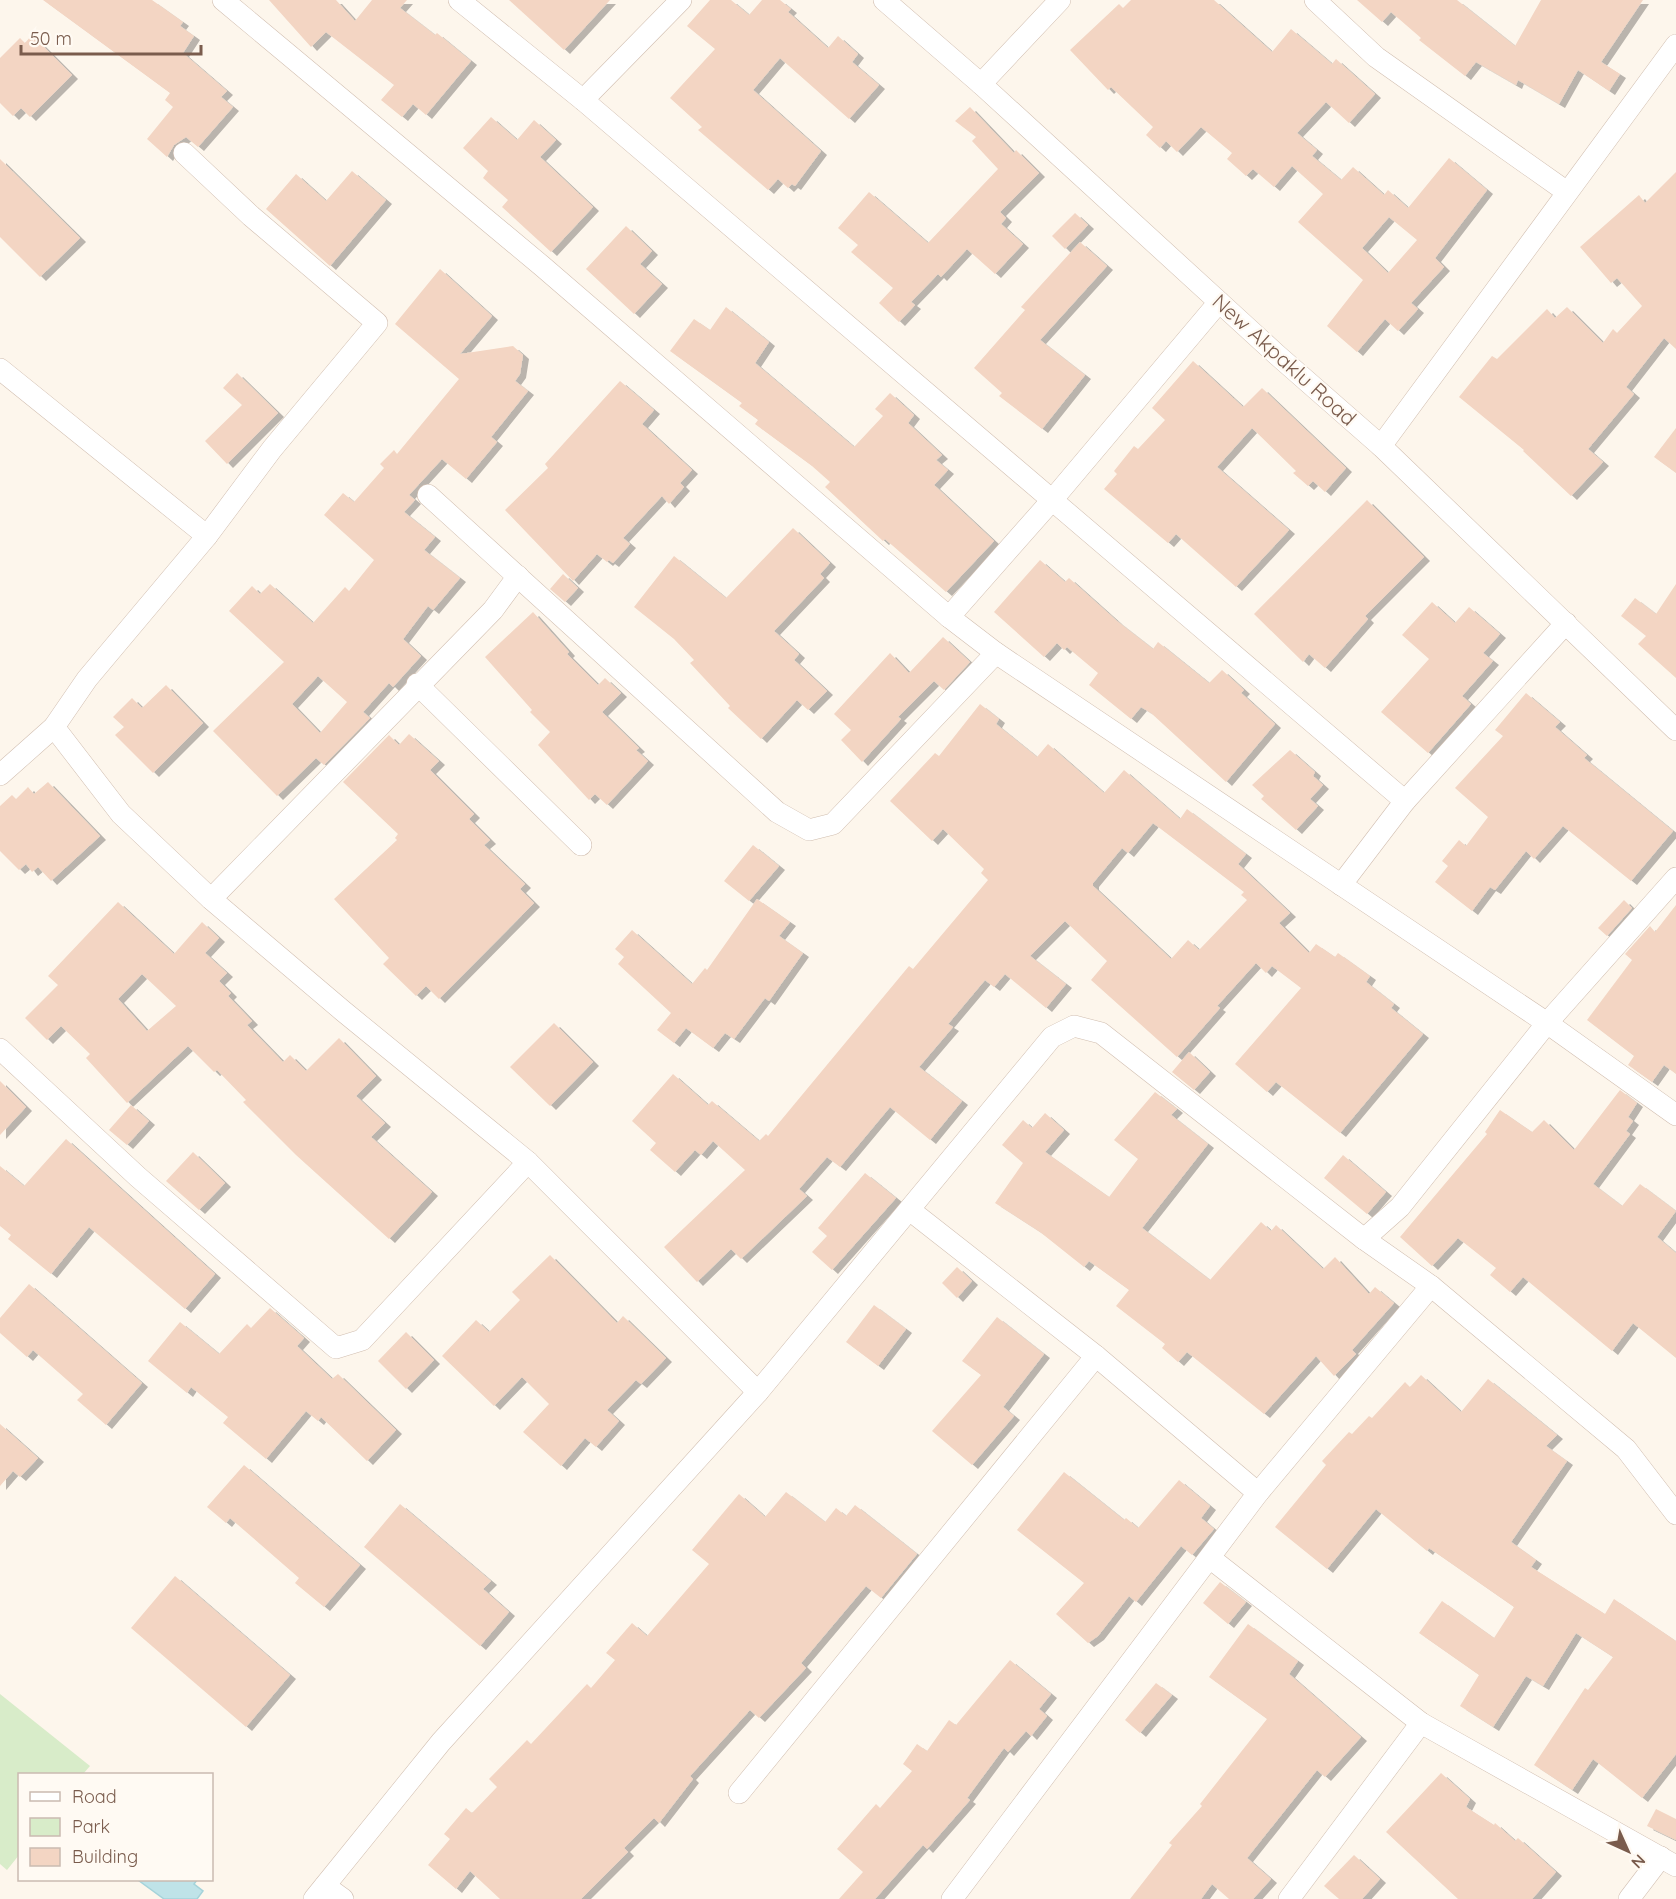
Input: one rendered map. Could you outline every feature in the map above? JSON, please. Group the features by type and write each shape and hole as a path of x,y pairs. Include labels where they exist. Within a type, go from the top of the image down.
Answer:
{"street":[{"path":"223,0 533,258 949,617 996,653 1546,1023 1676,1115"},
{"path":"459,0 583,100 1405,801"},
{"path":"583,100 681,0"},
{"name":"New Akpaklu Road","path":"884,0 981,84 1219,302 1381,446 1675,727"},
{"path":"981,84 1060,0"},
{"path":"1315,0 1376,57 1567,192"},
{"path":"1381,446 1676,45"},
{"path":"0,775 54,727 87,679 207,536 272,449 377,323 251,216 184,153"},
{"path":"949,617 1053,500 1219,302"},
{"path":"0,369 207,536"},
{"path":"429,495 777,812 809,830 833,824 996,653"},
{"path":"211,898 417,684 493,610 518,576"},
{"path":"1341,885 1405,801 1566,623"},
{"path":"417,684 581,845"},
{"path":"54,727 121,814 211,898 343,1011 528,1162 758,1392"},
{"path":"1365,1239 1400,1207 1546,1023 1676,878"},
{"path":"343,1899 320,1892 441,1742 758,1392 911,1211 1052,1037 1074,1026 1101,1033 1365,1239 1431,1287 1626,1449 1676,1514"},
{"path":"0,1049 138,1178 336,1348 362,1340 528,1162"},
{"path":"911,1211 1096,1356 1258,1493"},
{"path":"952,1899 1258,1493 1431,1287"},
{"path":"739,1793 1096,1356"},
{"path":"1210,1558 1421,1723 1669,1862 1629,1899"},
{"path":"1288,1899 1421,1723"}],"green space":[{"path":"0,1694 90,1766 84,1773 18,1773 18,1856 7,1870 0,1864"}],"water":[{"path":"139,1881 196,1881 194,1884 203,1891 197,1899 164,1899"}],"building":[{"path":"43,0 152,0 183,22 180,26 194,36 183,53 227,91 221,97 233,107 198,147 186,137 174,145 167,157 147,139 173,107 165,100 170,93"},
{"path":"269,0 336,0 355,21 372,0 407,0 400,8 435,35 437,33 471,61 426,115 413,104 402,117 381,100 394,85 326,32 311,47"},
{"path":"509,0 610,0 564,50"},
{"path":"710,0 731,0 749,15 762,0 780,0 791,9 788,12 828,48 838,36 858,54 852,62 879,85 849,119 780,58 753,90 821,151 795,186 792,184 788,188 778,179 768,190 698,130 702,127 670,98 715,49 687,26"},
{"path":"1131,0 1214,0 1272,52 1291,29 1332,64 1336,59 1375,94 1349,123 1326,102 1297,133 1317,150 1312,156 1341,180 1353,167 1384,195 1388,190 1408,208 1449,158 1487,190 1435,258 1444,267 1411,303 1418,309 1398,331 1385,319 1357,352 1327,326 1363,280 1298,222 1323,194 1292,166 1274,187 1253,169 1246,176 1227,159 1232,153 1201,127 1177,152 1166,141 1160,148 1146,135 1153,127 1111,87 1108,90 1070,50 1119,4 1123,8","holes":["1389,217 1417,240 1388,273 1362,248"]},
{"path":"1357,0 1457,0 1515,46 1541,0 1643,0 1601,62 1620,74 1609,91 1578,70 1559,104 1518,80 1516,85 1476,62 1465,76 1419,40 1421,38 1391,12 1382,22"},
{"path":"32,35 72,75 30,117 21,108 13,116 0,103 0,58 20,38 25,43"},
{"path":"970,107 1014,153 1016,150 1039,173 1000,212 1006,218 1001,224 1023,244 995,274 967,249 941,277 938,274 911,302 915,305 899,322 879,303 893,288 851,252 858,245 838,228 869,192 928,243 998,169 972,141 976,137 955,121"},
{"path":"491,117 517,140 534,120 556,140 540,157 593,207 551,252 502,207 508,200 483,178 488,171 463,148"},
{"path":"0,159 80,238 40,277 0,237"},
{"path":"352,171 386,200 330,266 266,209 296,174 326,201"},
{"path":"1676,172 1676,349 1664,338 1626,387 1634,394 1588,449 1603,462 1571,496 1524,450 1459,397 1492,356 1497,359 1547,309 1555,318 1567,307 1603,343 1613,329 1617,333 1642,306 1617,278 1611,283 1580,247 1639,195 1645,203"},
{"path":"1075,213 1088,225 1065,249 1052,236"},
{"path":"626,226 652,251 640,264 662,284 634,314 586,269"},
{"path":"1080,242 1107,266 1040,340 1085,375 1042,429 999,396 1002,393 974,368 1025,310 1021,307"},
{"path":"440,269 492,316 460,354 513,346 523,355 520,374 515,381 528,391 491,437 497,442 466,479 442,459 409,495 415,500 404,512 435,537 424,550 460,578 433,610 428,606 403,639 421,656 393,687 389,683 363,712 370,718 324,765 316,758 277,796 213,731 284,662 229,611 252,586 260,594 270,584 313,623 345,587 349,591 374,560 324,515 343,493 354,502 384,468 380,464 394,450 397,454 459,379 395,324","holes":["318,676 347,702 320,733 292,704"]},
{"path":"726,307 769,342 755,363 854,447 883,416 875,409 890,393 914,415 908,423 942,455 936,460 948,470 934,485 994,541 946,592 885,539 883,541 825,487 830,482 812,466 755,424 758,420 739,406 742,403 670,351 694,319 710,330"},
{"path":"1193,361 1243,407 1262,388 1346,468 1325,492 1313,481 1308,486 1252,428 1217,467 1289,530 1236,587 1176,534 1168,543 1104,489 1117,474 1114,471 1134,446 1138,449 1165,420 1152,408"},
{"path":"237,373 278,413 227,464 205,441 242,405 223,388"},
{"path":"620,381 654,410 642,424 692,470 680,483 684,487 669,504 662,496 623,538 630,544 613,563 609,560 607,562 597,554 573,581 505,510 548,468 545,464"},
{"path":"1676,428 1676,473 1654,457"},
{"path":"1367,500 1424,557 1365,616 1368,619 1325,668 1309,654 1303,662 1254,614"},
{"path":"793,528 830,563 820,574 824,578 774,631 799,654 794,660 827,691 808,710 797,700 761,739 728,708 730,706 690,663 694,660 674,639 634,607 674,556 726,598"},
{"path":"1040,560 1065,582 1069,578 1117,621 1153,649 1158,642 1209,683 1222,670 1244,690 1241,693 1275,724 1226,782 1151,713 1141,707 1131,719 1089,685 1098,673 1067,647 1064,650 1057,643 1044,657 994,612"},
{"path":"563,574 578,588 565,602 550,589"},
{"path":"1676,584 1676,678 1638,644 1646,636 1621,616 1635,598 1656,614"},
{"path":"1432,602 1455,623 1469,607 1500,634 1483,653 1493,661 1462,696 1471,704 1428,753 1381,712 1429,659 1402,635"},
{"path":"533,612 569,652 567,654 598,685 605,678 621,693 602,712 639,748 636,750 648,761 607,805 595,794 589,800 538,745 550,732 530,712 532,710 485,657"},
{"path":"943,637 970,662 944,690 934,681 898,717 901,719 862,762 841,740 851,730 834,714 890,653 909,673"},
{"path":"166,685 203,723 153,773 115,735 124,727 113,717 132,698 142,708"},
{"path":"1526,693 1560,722 1555,727 1587,755 1584,758 1673,831 1631,881 1563,826 1534,859 1526,851 1495,890 1490,887 1472,911 1435,882 1448,866 1442,861 1459,840 1466,846 1488,817 1455,788 1503,736 1495,730"},
{"path":"980,704 999,719 996,724 1037,757 1048,744 1104,793 1124,770 1180,819 1187,809 1246,854 1238,864 1290,913 1279,923 1309,953 1316,944 1335,957 1338,953 1370,976 1366,982 1394,1004 1391,1008 1423,1034 1340,1133 1276,1082 1267,1092 1235,1064 1301,988 1272,966 1266,973 1256,963 1217,1006 1220,1008 1177,1057 1091,980 1107,961 1065,921 1030,956 1066,984 1046,1008 1005,974 994,987 985,980 948,1024 953,1027 919,1067 962,1101 930,1140 890,1107 840,1167 827,1157 799,1189 807,1196 741,1259 731,1249 697,1282 664,1247 745,1170 713,1141 701,1155 695,1150 675,1172 650,1150 656,1143 632,1121 673,1074 708,1105 712,1101 759,1141 766,1134 768,1136 909,966 913,969 988,880 981,873 984,869 943,829 932,841 890,801 935,753 939,756","holes":["1153,823 1244,892 1241,895 1247,900 1199,950 1188,940 1171,959 1093,886 1093,883 1122,848 1128,853"]},
{"path":"409,734 439,761 430,770 474,814 469,819 490,840 484,845 525,884 520,889 534,903 439,999 426,986 416,996 383,964 389,958 334,899 397,840 395,838 398,834 343,782 389,735 399,745"},
{"path":"1290,750 1315,772 1313,776 1323,785 1310,799 1318,806 1296,830 1261,799 1264,796 1252,785"},
{"path":"48,782 100,836 51,881 38,867 32,872 26,864 19,870 0,851 0,806 12,795 16,799 28,787 34,794"},
{"path":"753,845 779,866 749,901 724,881"},
{"path":"757,899 790,922 779,936 803,953 769,1001 765,998 734,1039 725,1033 713,1048 686,1028 674,1043 657,1030 671,1013 618,964 624,957 615,949 632,930 692,984 705,968 707,970"},
{"path":"1624,900 1632,908 1607,936 1598,928"},
{"path":"118,902 174,954 202,922 219,938 205,953 227,973 219,981 231,993 228,996 252,1021 247,1025 283,1062 290,1055 306,1071 339,1038 376,1076 356,1096 385,1123 371,1137 432,1192 389,1239 296,1155 243,1102 246,1100 217,1070 214,1072 188,1046 127,1103 86,1058 90,1054 61,1026 47,1040 25,1018 58,985 48,976","holes":["142,974 176,1006 147,1031 118,999"]},
{"path":"1676,905 1676,1074 1664,1065 1652,1082 1628,1065 1634,1056 1587,1020 1632,960 1625,954 1650,926 1655,932"},
{"path":"554,1023 593,1062 550,1106 510,1067"},
{"path":"1189,1052 1210,1072 1194,1090 1172,1072"},
{"path":"0,1081 26,1107 0,1135"},
{"path":"1620,1090 1637,1103 1628,1117 1633,1121 1626,1131 1630,1134 1593,1184 1622,1206 1640,1184 1676,1211 1657,1237 1676,1253 1676,1358 1633,1323 1612,1351 1523,1277 1510,1292 1490,1275 1496,1268 1458,1238 1432,1266 1400,1237 1487,1134 1485,1132 1500,1110 1532,1132 1544,1120 1574,1150"},
{"path":"1155,1092 1177,1109 1171,1115 1208,1144 1142,1228 1210,1280 1261,1222 1271,1231 1276,1225 1323,1269 1335,1257 1369,1294 1375,1287 1394,1303 1352,1350 1356,1354 1334,1376 1316,1356 1264,1414 1187,1352 1178,1362 1162,1348 1165,1344 1116,1306 1129,1290 1089,1261 1084,1267 1040,1232 995,1203 1023,1163 1002,1145 1023,1120 1032,1128 1045,1113 1064,1130 1045,1152 1109,1197 1138,1159 1114,1140"},
{"path":"131,1105 149,1121 127,1145 109,1130"},
{"path":"66,1139 215,1274 185,1309 89,1227 51,1274 8,1239 11,1235 0,1226 0,1166 24,1186"},
{"path":"193,1152 225,1183 199,1210 166,1181"},
{"path":"1343,1155 1386,1192 1367,1214 1324,1178"},
{"path":"865,1173 896,1198 832,1270 812,1252 827,1236 818,1228"},
{"path":"550,1255 617,1323 623,1316 666,1358 641,1384 636,1380 607,1410 619,1421 596,1447 585,1438 561,1466 523,1432 549,1404 522,1377 494,1406 442,1356 476,1320 489,1332 520,1300 512,1292"},
{"path":"957,1267 972,1281 957,1298 942,1283"},
{"path":"29,1284 142,1383 106,1425 77,1400 83,1394 33,1350 27,1357 0,1333 0,1318"},
{"path":"874,1305 906,1329 878,1366 846,1342"},
{"path":"270,1308 304,1338 297,1346 332,1379 338,1374 396,1430 367,1461 321,1417 318,1421 306,1411 266,1459 223,1423 228,1417 191,1387 187,1393 148,1361 180,1322 219,1354 247,1324 251,1328"},
{"path":"997,1317 1044,1354 1003,1407 1014,1416 972,1465 932,1431 981,1375 962,1361"},
{"path":"406,1332 434,1360 406,1389 378,1361"},
{"path":"1421,1375 1461,1412 1488,1379 1557,1435 1546,1446 1567,1461 1511,1542 1536,1560 1531,1567 1605,1614 1614,1599 1676,1641 1676,1754 1642,1798 1593,1759 1572,1790 1534,1765 1585,1688 1588,1690 1613,1657 1576,1633 1543,1686 1526,1676 1493,1727 1460,1706 1479,1675 1419,1633 1442,1601 1494,1638 1514,1607 1429,1548 1427,1551 1376,1509 1327,1569 1275,1527 1326,1465 1322,1461 1349,1432 1352,1434 1369,1416 1372,1418 1405,1382 1410,1387"},
{"path":"0,1424 38,1458 20,1477 13,1471 0,1486"},
{"path":"244,1465 360,1565 324,1607 295,1583 299,1578 230,1518 226,1523 207,1507"},
{"path":"1064,1472 1124,1520 1126,1518 1138,1528 1179,1480 1210,1506 1201,1518 1214,1529 1192,1555 1181,1546 1136,1602 1129,1596 1098,1636 1088,1643 1056,1614 1084,1583 1017,1530"},
{"path":"786,1492 825,1522 836,1508 846,1516 855,1505 917,1554 881,1598 866,1586 801,1663 806,1668 759,1718 750,1710 690,1776 693,1779 659,1823 654,1818 624,1848 628,1852 581,1899 500,1899 470,1871 456,1889 428,1865 450,1839 444,1834 466,1808 472,1813 497,1787 489,1779 527,1740 531,1744 587,1684 591,1688 615,1660 606,1653 632,1623 647,1636 709,1564 692,1550 739,1494 765,1517"},
{"path":"400,1504 491,1581 483,1589 509,1612 480,1646 364,1547"},
{"path":"175,1576 290,1675 246,1727 131,1628"},
{"path":"1220,1582 1246,1602 1228,1624 1203,1603"},
{"path":"1248,1624 1298,1661 1289,1674 1361,1737 1325,1777 1317,1770 1247,1858 1271,1879 1253,1899 1229,1899 1212,1884 1201,1899 1130,1899 1172,1845 1169,1843 1202,1806 1200,1804 1267,1719 1209,1677"},
{"path":"1010,1660 1051,1694 1039,1709 1047,1716 1031,1736 1026,1731 1008,1752 1004,1748 967,1798 970,1800 927,1849 923,1845 875,1899 839,1899 863,1872 837,1849 876,1804 880,1808 912,1771 903,1764 917,1744 927,1751 949,1720 956,1725"},
{"path":"1156,1683 1172,1695 1140,1733 1125,1720"},
{"path":"1441,1773 1470,1799 1466,1807 1494,1825 1495,1823 1515,1841 1518,1838 1556,1872 1532,1899 1458,1899 1386,1832"},
{"path":"1656,1809 1676,1819 1676,1840 1647,1826"},
{"path":"1354,1855 1380,1879 1362,1899 1339,1899 1324,1886"}]}
